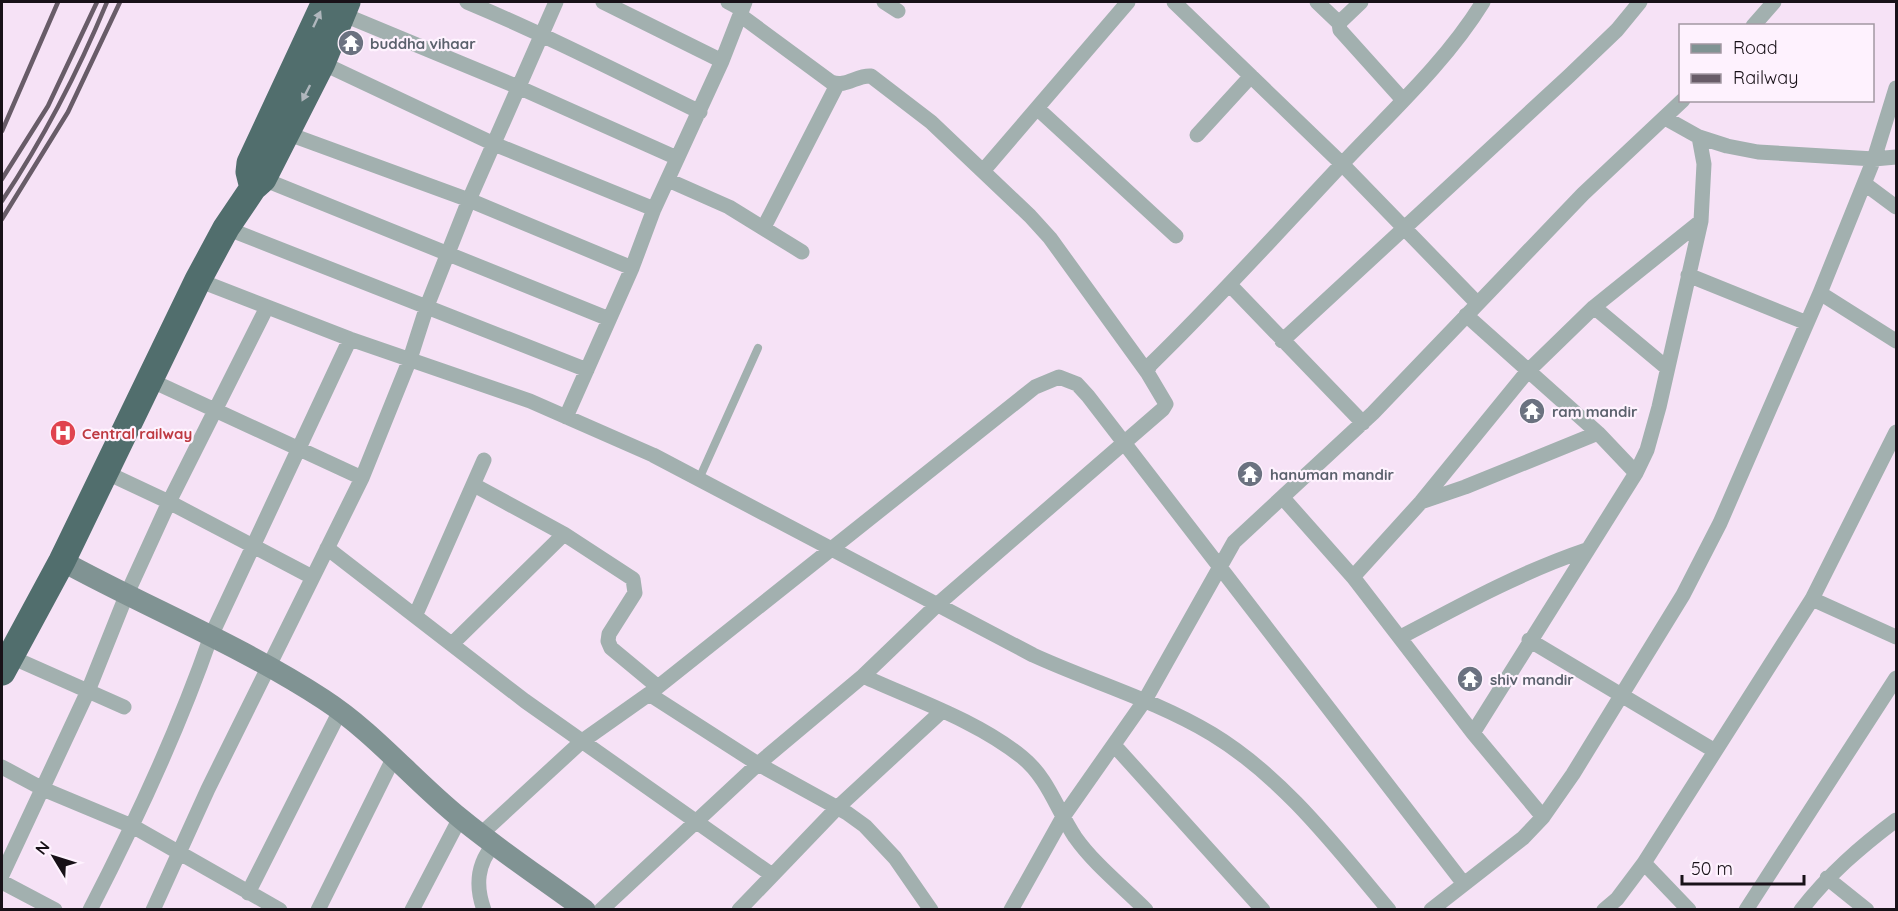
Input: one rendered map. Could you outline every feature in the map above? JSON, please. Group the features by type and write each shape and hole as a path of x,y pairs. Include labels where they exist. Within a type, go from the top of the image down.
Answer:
{"highway":[{"path":"5,664 62,561 198,279 226,228 258,184 322,63 338,6"},
{"path":"258,184 249,172 250,163 338,6"}],"street":[{"path":"467,2 543,34 700,112"},
{"path":"153,909 268,666 362,478 410,359 427,306 469,200 556,2"},
{"path":"603,2 722,60"},
{"path":"884,2 898,11"},
{"path":"983,171 1128,2"},
{"path":"1174,2 1342,164 1477,303"},
{"path":"1317,2 1339,23 1340,30 1403,100"},
{"path":"1339,23 1361,2"},
{"path":"1147,372 1150,365 1230,285 1403,100 1467,28 1483,2"},
{"path":"1282,341 1569,76 1617,30 1640,2"},
{"path":"1755,24 1774,2"},
{"path":"338,6 677,158"},
{"path":"566,417 632,268 654,209 722,60 739,7 837,85"},
{"path":"322,63 494,144 654,209"},
{"path":"601,909 758,764 862,676 938,604 1124,445 1166,404 1147,372 1050,237 931,122 878,79 864,76 837,85 764,227"},
{"path":"1197,135 1251,76"},
{"path":"1431,909 1523,838 1543,817 1623,695 1683,595 1720,524 1820,293 1874,159 1896,88"},
{"path":"1019,906 1063,817 1145,700 1234,542 1363,423 1583,194 1681,102"},
{"path":"1038,109 1176,236"},
{"path":"1665,118 1699,137 1727,146 1758,152 1874,159 1896,157"},
{"path":"286,133 469,200 632,268"},
{"path":"1473,733 1529,640 1636,473 1647,450 1701,221 1704,164 1699,137"},
{"path":"668,180 729,207 802,252"},
{"path":"258,184 449,253 609,319"},
{"path":"1864,184 1896,207"},
{"path":"1353,577 1421,502 1527,372 1594,307 1701,221"},
{"path":"226,228 587,370"},
{"path":"1688,275 1807,323"},
{"path":"198,279 350,339 530,401 653,455 1033,655 1077,675 1145,700 1211,733 1238,751 1310,817 1389,909"},
{"path":"1230,285 1363,423"},
{"path":"1820,293 1896,341"},
{"path":"2,875 88,691 126,596 169,502 218,410 267,307"},
{"path":"1594,307 1667,369"},
{"path":"1466,315 1598,434 1636,473"},
{"path":"90,909 134,827 197,677 211,636 256,546 297,450 350,339"},
{"path":"484,909 478,894 479,872 488,839 581,742 653,691 1035,387 1059,377 1077,384 1464,884"},
{"path":"150,380 218,410 297,450 362,478"},
{"path":"1604,909 1617,899 1644,862 1812,599 1896,432"},
{"path":"1421,502 1465,488 1598,434"},
{"path":"416,614 484,460"},
{"path":"105,472 256,546 312,577"},
{"path":"474,485 564,534 633,579 635,593 609,634 608,641 611,648 653,691 758,764 865,826 881,842 932,909"},
{"path":"1283,498 1353,577 1473,733 1543,817"},
{"path":"453,643 564,534"},
{"path":"327,548 581,742 772,875"},
{"path":"1401,638 1499,585 1586,550"},
{"path":"62,561 126,596 268,666 339,711 394,757 459,818 585,909"},
{"path":"1812,599 1896,637"},
{"path":"1529,640 1715,751"},
{"path":"5,664 88,691 124,707"},
{"path":"862,676 994,738 1023,758 1043,781 1063,817 1087,852 1146,909"},
{"path":"1746,909 1896,678"},
{"path":"248,893 339,711"},
{"path":"739,909 837,808 941,712"},
{"path":"1114,745 1263,909"},
{"path":"318,909 394,757"},
{"path":"2,767 43,789 134,827 278,909"},
{"path":"412,909 459,818"},
{"path":"1801,909 1856,849 1896,820"},
{"path":"1644,862 1689,909"},
{"path":"1827,878 1867,909"},
{"path":"2,882 56,909"}],"lane":[{"path":"699,479 758,348"}],"railway":[{"path":"2,131 58,2"},
{"path":"2,179 48,106 97,2"},
{"path":"2,201 59,104 107,2"},
{"path":"2,219 68,112 120,2"}],"place":[{"name":"buddha vihaar","path":"351,43"},
{"name":"ram mandir","path":"1532,411"},
{"name":"Central railway","path":"63,433"},
{"name":"hanuman mandir","path":"1250,474"},
{"name":"shiv mandir","path":"1470,679"}]}
